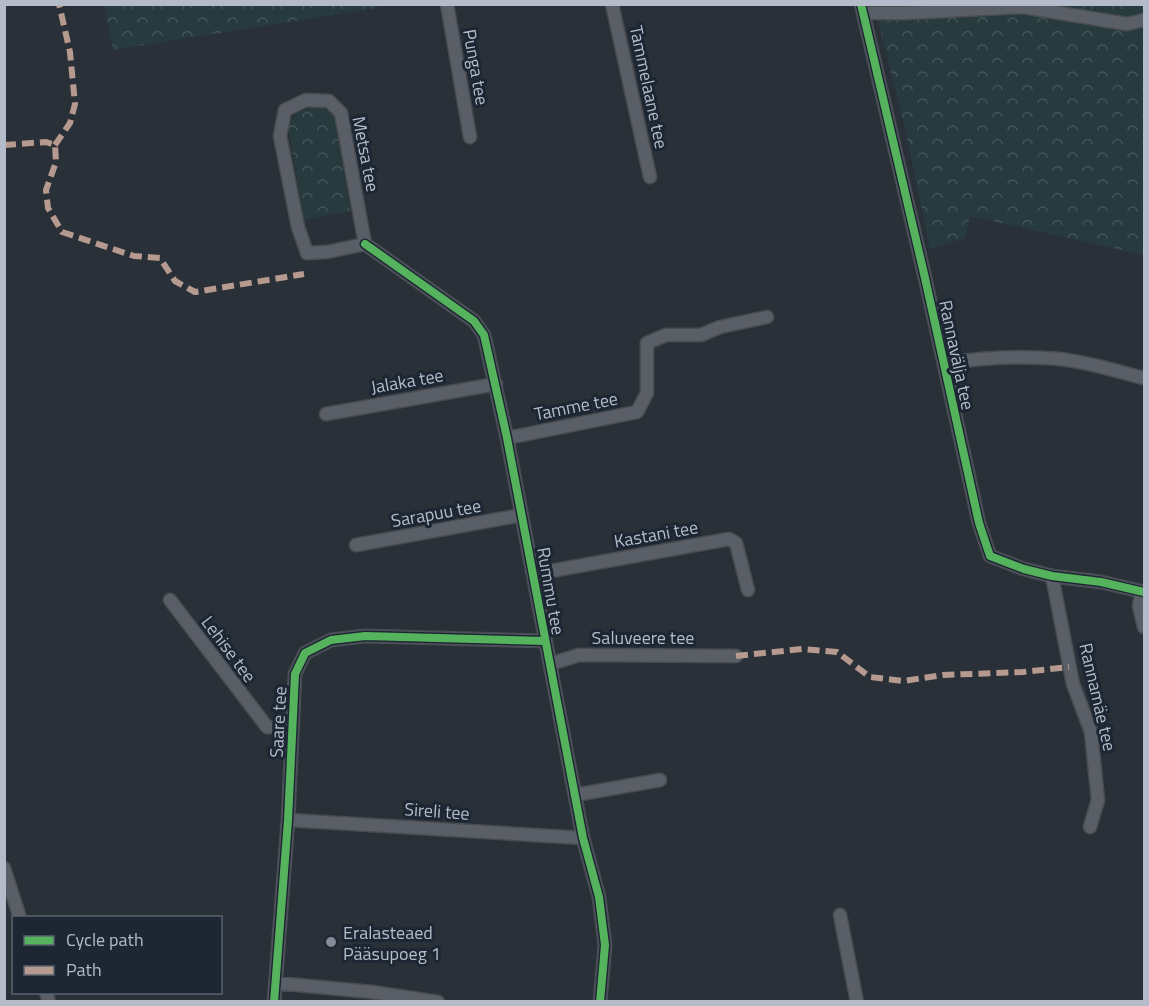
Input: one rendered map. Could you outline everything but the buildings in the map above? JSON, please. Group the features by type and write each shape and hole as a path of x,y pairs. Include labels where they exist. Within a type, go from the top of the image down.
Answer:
{"street":[{"name":"Punga tee","path":"447,4 471,137"},
{"name":"Tammelaane tee","path":"612,4 651,177"},
{"path":"862,9 905,13 1023,7 1127,24 1144,20"},
{"name":"Rannavälja tee","path":"862,9 979,523 990,556 1024,569 1052,576 1101,582 1143,592"},
{"name":"Metsa tee","path":"306,100 329,101 341,114 365,244 327,252 307,253 298,227 280,136 285,110 306,100"},
{"name":"Rummu tee","path":"365,244 474,321 484,335 534,574 583,838 599,897 605,945 600,1002"},
{"name":"Tamme tee","path":"507,438 637,412 647,393 647,343 666,335 701,335 720,327 767,317"},
{"path":"944,364 966,360 1046,358 1092,364 1144,378"},
{"name":"Jalaka tee","path":"326,414 496,384"},
{"name":"Sarapuu tee","path":"356,545 522,515"},
{"name":"Kastani tee","path":"534,574 729,539 736,543 748,590"},
{"name":"Rannamäe tee","path":"1052,576 1073,684 1091,732 1098,800 1090,827"},
{"path":"1143,592 1139,606 1144,627"},
{"name":"Lehise tee","path":"170,600 267,727 292,729"},
{"name":"Saare tee","path":"274,1002 288,820 295,674 305,653 331,640 365,636 545,641"},
{"name":"Saluveere tee","path":"550,664 579,655 736,656"},
{"path":"575,795 660,780"},
{"name":"Sireli tee","path":"288,820 583,838"},
{"path":"4,868 19,916"},
{"path":"840,915 857,1002"},
{"path":"276,983 372,992 438,1002"}],"green space":[{"path":"376,4 377,8 113,50 104,5"},
{"path":"874,5 1144,5 1144,255 970,216 965,238 930,249 905,128"},
{"path":"315,106 329,109 335,120 350,211 304,220 288,126 297,113"}],"marked path":[{"path":"55,145 70,123 75,104 70,52 59,4"},
{"path":"4,145 46,142 55,145 56,162 46,190 48,208 62,232 134,256 160,258 175,281 195,292 304,274"},
{"path":"736,656 802,649 837,652 870,677 903,681 943,675 1023,672 1069,667"}],"cycle path":[{"path":"861,4 979,523 990,556 1024,569 1052,576 1101,582 1144,592"},
{"path":"365,244 474,321 484,335 507,438 583,838 599,897 605,945 600,1002"},
{"path":"274,1002 288,820 295,674 305,653 331,640 365,636 545,641"}],"place":[{"name":"Eralasteaed Pääsupoeg 1","path":"331,942"}]}
